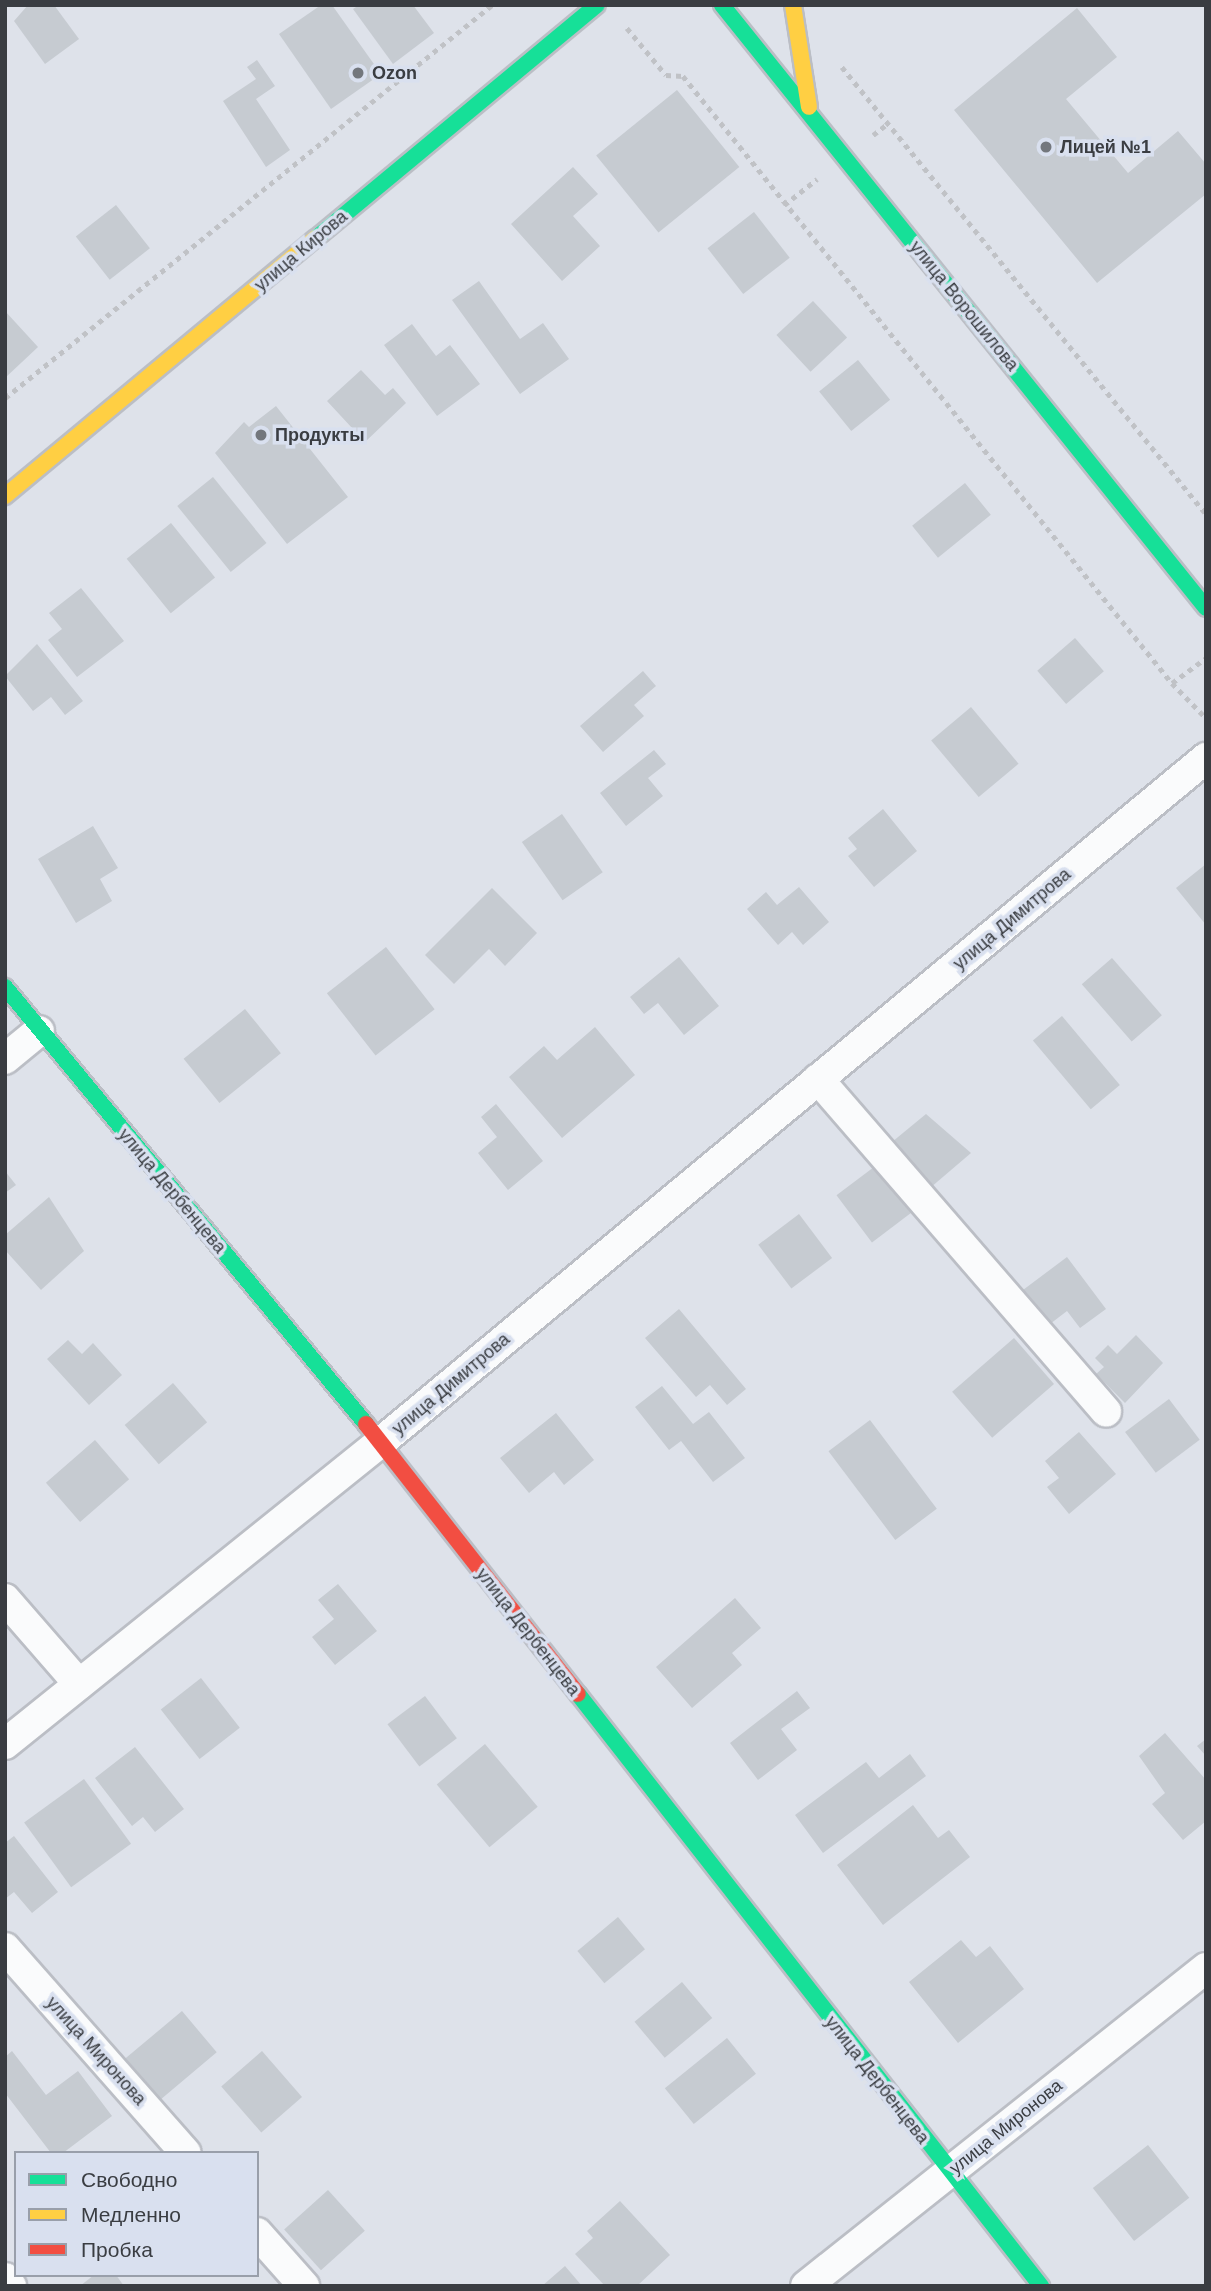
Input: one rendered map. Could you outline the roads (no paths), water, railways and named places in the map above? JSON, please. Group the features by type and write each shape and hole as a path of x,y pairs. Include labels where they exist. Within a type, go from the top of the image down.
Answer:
{"street":[{"name":"улица Кирова","path":"5,496 597,5"},
{"name":"улица Ворошилова","path":"722,5 1206,608"},
{"path":"793,5 811,116"},
{"name":"улица Димитрова","path":"5,1744 381,1442 1206,758"},
{"name":"улица Дербенцева","path":"5,987 381,1442 949,2173 1041,2286"},
{"path":"5,1059 39,1031"},
{"path":"818,1079 1106,1411"},
{"path":"5,1599 79,1684"},
{"name":"улица Миронова","path":"5,1948 184,2151"},
{"name":"улица Миронова","path":"806,2286 1206,1968"},
{"path":"259,2235 304,2286"},
{"path":"5,2278 11,2286"}],"place":[{"name":"Ozon","path":"358,73"},
{"name":"Лицей №1","path":"1046,147"},
{"name":"Продукты","path":"261,435"}]}
